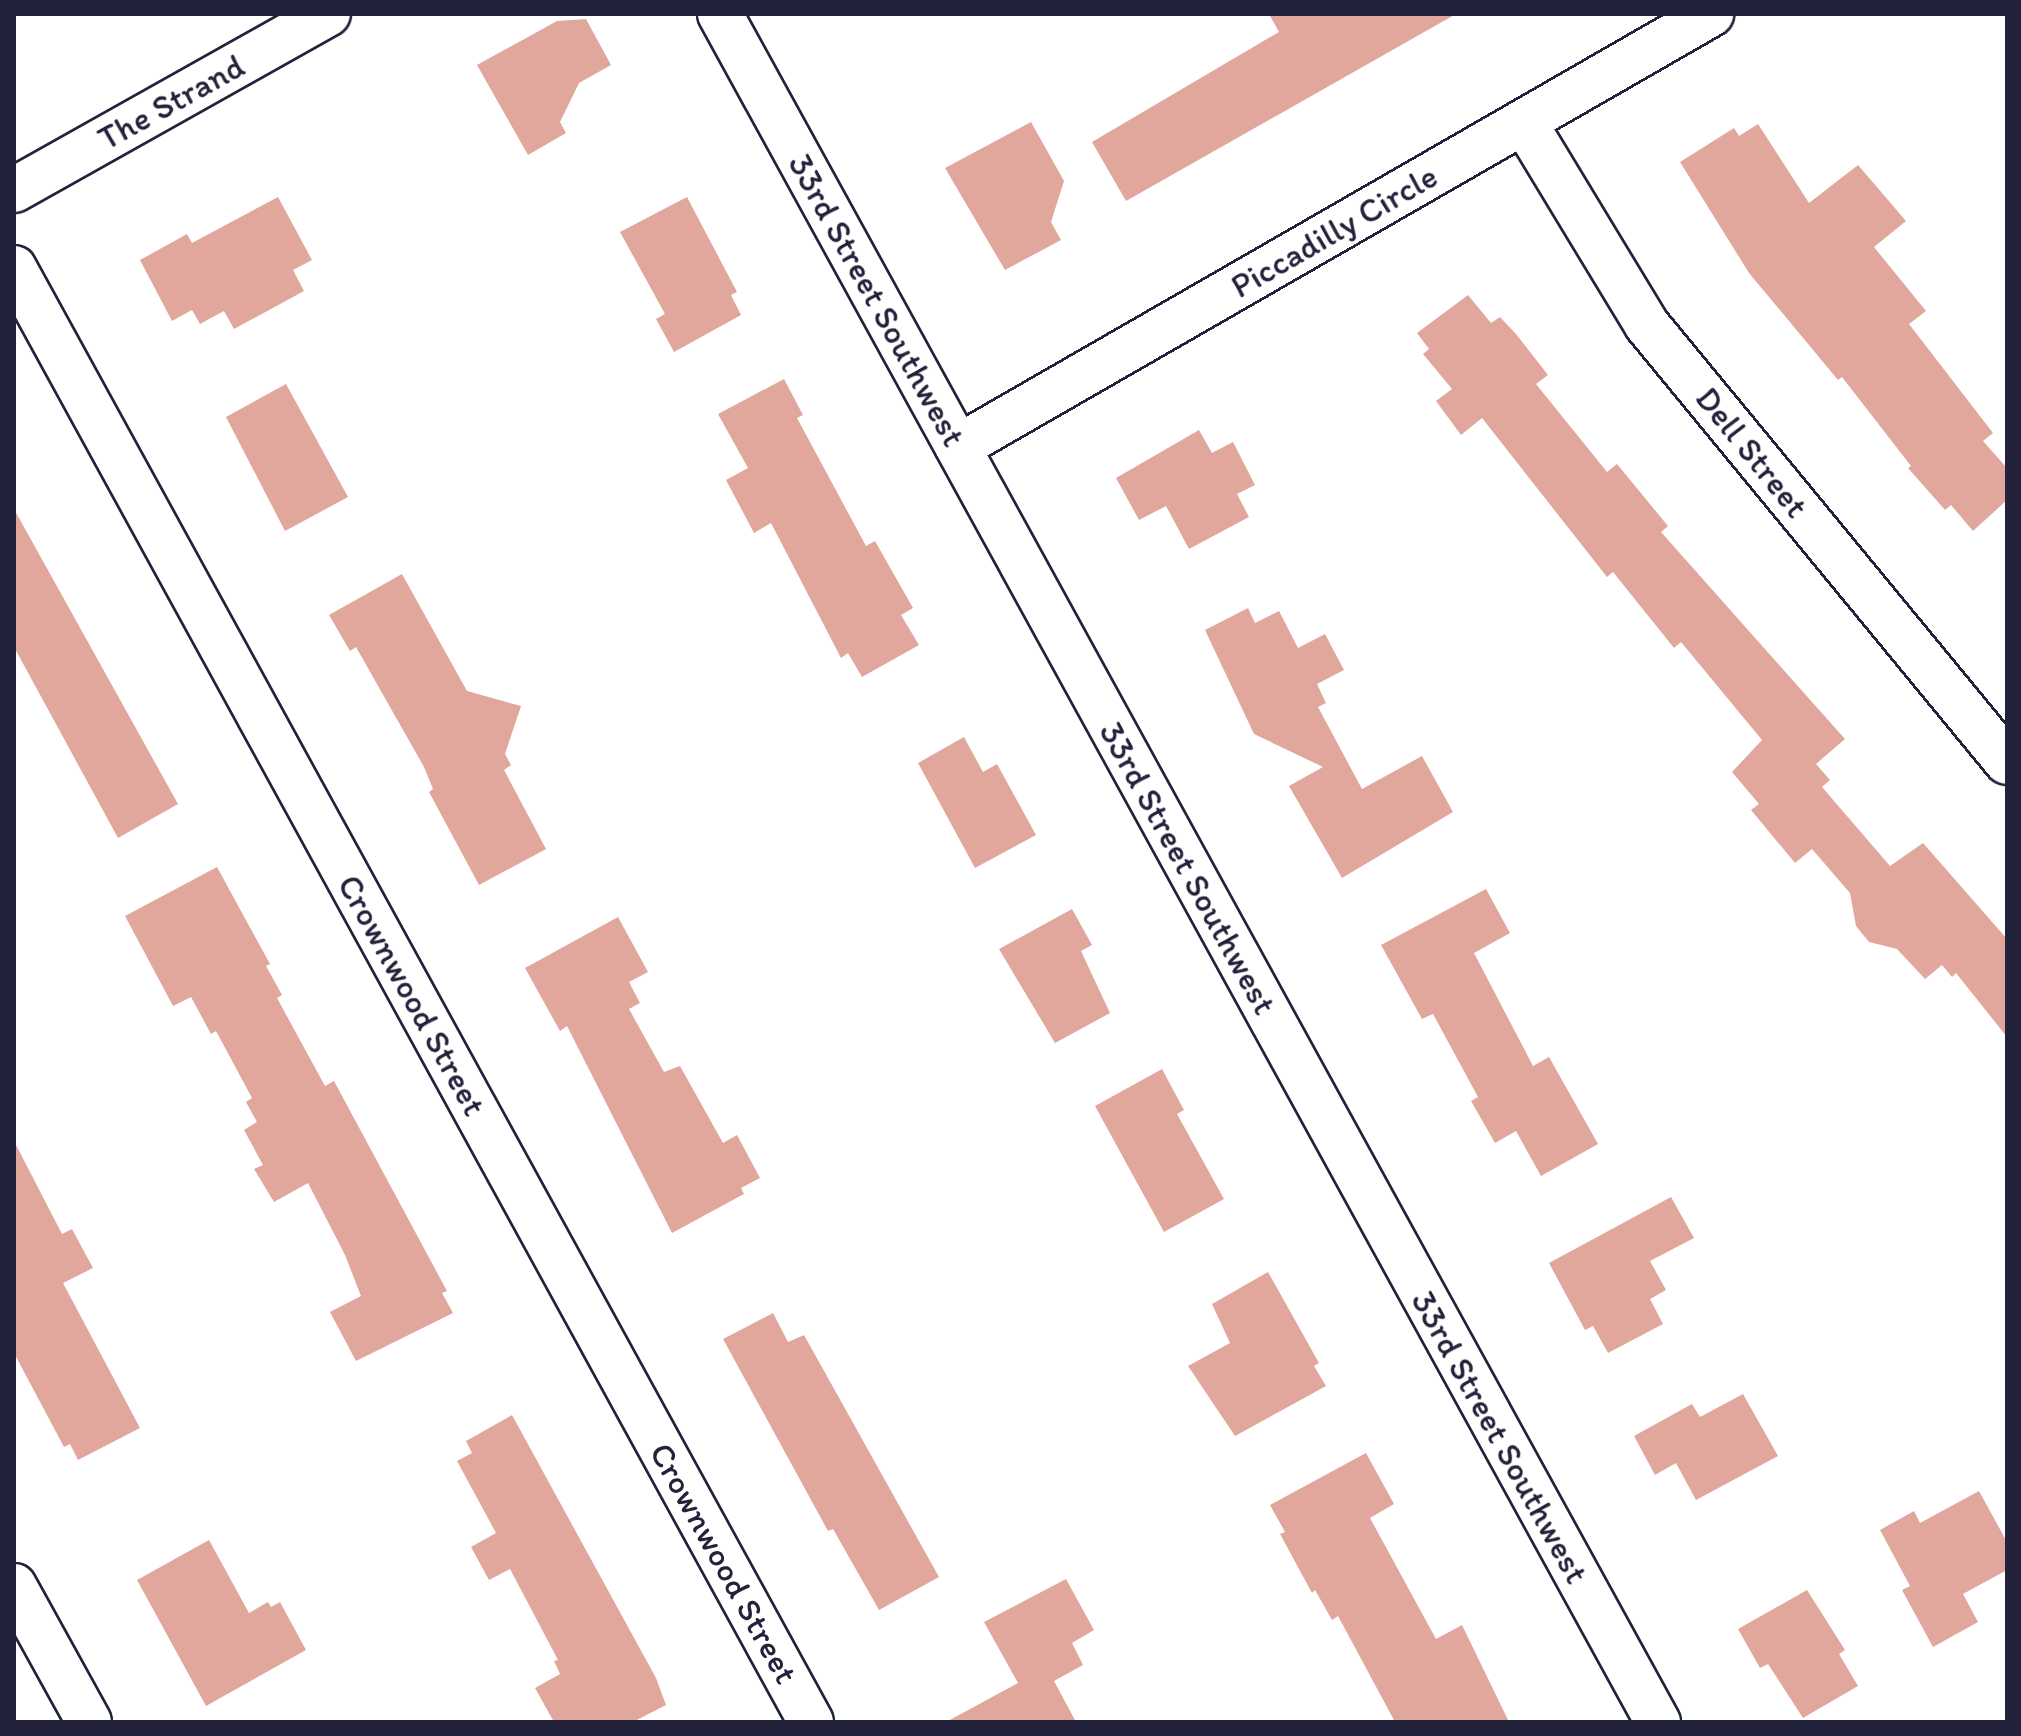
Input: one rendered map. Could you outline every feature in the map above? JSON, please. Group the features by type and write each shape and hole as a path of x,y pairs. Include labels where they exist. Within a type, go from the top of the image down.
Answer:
{"street":[{"name":"The Strand","path":"14,190 328,14"},
{"name":"33rd Street Southwest","path":"720,14 1658,1722"},
{"name":"Piccadilly Circle","path":"958,447 1711,14"},
{"name":"Dell Street","path":"1524,122 1647,325 2007,762"},
{"name":"Crownwood Street","path":"14,268 811,1722"},
{"path":"14,1586 89,1722"}],"building":[{"path":"1269,14 1456,14 1126,201 1092,142 1279,32"},
{"path":"586,19 611,65 579,83 560,122 566,133 528,155 477,65 557,21"},
{"path":"1031,122 1064,181 1051,222 1061,240 1005,270 945,168"},
{"path":"1758,124 1809,203 1858,165 1906,221 1874,247 1926,311 1909,324 1993,433 1983,441 2007,468 2007,500 1973,531 1951,505 1945,510 1908,468 1911,466 1842,377 1838,380 1749,273 1680,162 1734,128 1739,136"},
{"path":"278,197 312,260 293,270 304,291 234,329 224,311 200,324 192,310 172,321 140,260 187,234 192,243"},
{"path":"687,197 737,292 731,295 741,315 674,352 656,319 665,314 620,232"},
{"path":"1468,295 1491,323 1500,317 1516,334 1548,375 1536,384 1607,472 1617,464 1668,526 1661,532 1845,739 1816,764 1830,780 1822,787 1890,866 1923,843 2007,939 2007,1037 1956,973 1952,977 1942,965 1925,979 1897,949 1869,942 1856,926 1850,893 1812,849 1795,863 1751,810 1759,804 1732,772 1762,740 1681,642 1674,648 1613,572 1607,577 1482,418 1461,435 1436,401 1452,389 1423,354 1429,349 1417,333"},
{"path":"784,379 803,415 797,418 866,546 875,541 913,608 901,615 919,645 862,677 848,653 841,658 771,523 754,533 726,480 748,468 718,414"},
{"path":"286,384 348,497 285,531 226,417"},
{"path":"1199,430 1212,453 1233,442 1255,485 1237,494 1249,517 1189,549 1166,506 1139,520 1116,478"},
{"path":"14,509 178,804 118,838 14,647"},
{"path":"402,574 467,691 521,706 505,754 511,765 504,770 546,849 479,885 429,792 433,789 424,767 356,647 350,651 329,615"},
{"path":"1248,608 1255,623 1279,611 1298,648 1325,634 1344,670 1317,684 1326,703 1318,707 1362,789 1422,756 1453,812 1342,878 1289,786 1323,767 1254,734 1205,630"},
{"path":"964,737 983,772 997,764 1036,835 975,868 918,763"},
{"path":"217,867 270,964 266,966 282,995 277,998 325,1086 334,1081 447,1291 442,1293 453,1313 356,1361 330,1312 361,1296 345,1255 308,1183 274,1202 254,1169 263,1165 244,1130 257,1122 246,1102 252,1098 216,1031 211,1034 191,997 173,1006 125,916"},
{"path":"1486,889 1510,933 1474,953 1533,1066 1549,1057 1598,1144 1541,1176 1516,1131 1495,1143 1471,1101 1478,1097 1433,1014 1422,1019 1381,945"},
{"path":"1072,909 1092,945 1081,951 1110,1013 1055,1043 999,949"},
{"path":"618,917 648,972 629,982 640,1003 629,1009 664,1072 680,1066 723,1143 737,1135 760,1178 741,1188 744,1194 672,1233 567,1026 560,1031 525,968"},
{"path":"1162,1069 1184,1110 1177,1114 1224,1199 1164,1232 1095,1106"},
{"path":"14,1141 62,1234 72,1229 93,1268 63,1283 140,1428 78,1460 70,1444 64,1447 14,1353"},
{"path":"1671,1197 1694,1238 1650,1261 1666,1290 1650,1299 1663,1324 1608,1353 1593,1326 1585,1330 1549,1263"},
{"path":"1268,1272 1319,1363 1314,1366 1326,1386 1235,1436 1188,1366 1230,1343 1212,1304"},
{"path":"773,1313 788,1342 804,1335 939,1577 879,1610 833,1529 828,1531 723,1339"},
{"path":"1743,1394 1778,1456 1696,1500 1676,1463 1655,1475 1634,1436 1692,1404 1700,1417"},
{"path":"512,1415 656,1678 666,1705 633,1722 554,1722 535,1688 560,1674 554,1661 558,1660 510,1569 489,1580 471,1547 496,1533 457,1461 472,1453 466,1441"},
{"path":"1366,1453 1394,1504 1370,1518 1436,1639 1462,1625 1509,1722 1395,1722 1338,1616 1332,1620 1315,1590 1312,1593 1280,1534 1285,1532 1270,1505"},
{"path":"1979,1491 2007,1542 2007,1570 1963,1594 1978,1622 1933,1647 1902,1590 1910,1586 1880,1530 1914,1511 1920,1523"},
{"path":"209,1540 249,1613 268,1602 271,1607 280,1602 306,1650 206,1706 137,1580"},
{"path":"1066,1579 1094,1630 1072,1643 1083,1665 1054,1681 1076,1722 946,1722 1018,1683 984,1622"},
{"path":"1807,1590 1845,1650 1839,1654 1858,1686 1803,1718 1768,1664 1760,1668 1738,1629"}]}
